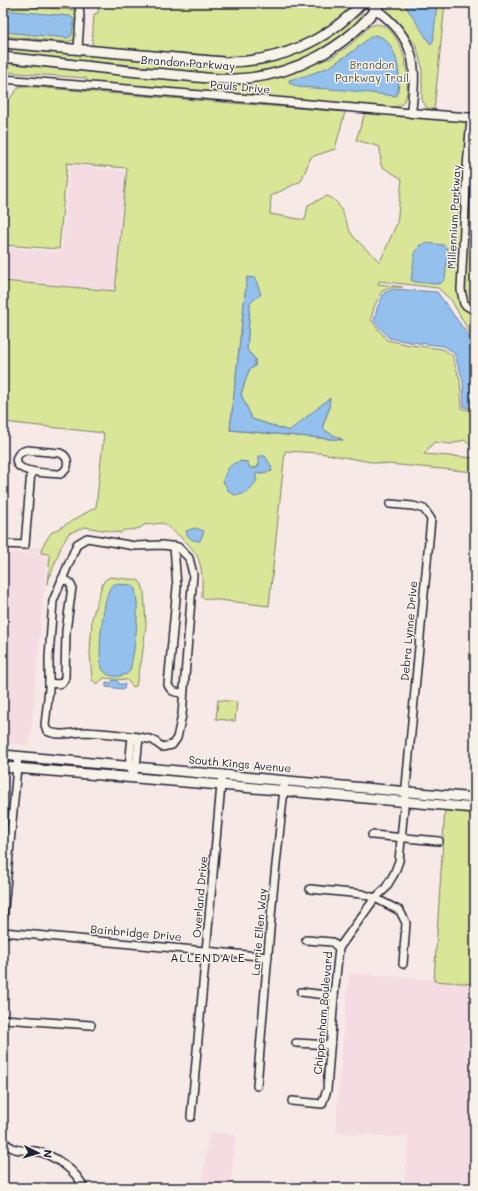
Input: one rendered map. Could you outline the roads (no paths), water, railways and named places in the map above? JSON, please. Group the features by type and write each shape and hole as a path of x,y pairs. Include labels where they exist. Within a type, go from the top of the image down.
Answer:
{"main road":[{"name":"Brandon Parkway","path":"3,42 224,62 257,60 289,52 317,40 344,21 362,3"},
{"name":"Brandon Parkway","path":"3,57 214,78 253,78 287,70 322,54 352,33 378,6"},
{"name":"South Kings Avenue","path":"3,755 475,798"},
{"name":"South Kings Avenue","path":"3,767 284,790 475,808"}],"street":[{"path":"78,49 80,18 79,3"},
{"path":"368,3 378,6 407,43 411,53 414,64 411,113"},
{"name":"Pauls Drive","path":"3,79 473,118"},
{"name":"Millennium Parkway","path":"473,118 467,167 461,290 464,304 475,311"},
{"path":"27,450 60,453 64,454 67,459 68,464 60,474 31,471 18,466 16,463 19,454 23,451 27,450"},
{"path":"3,544 25,545 31,471"},
{"name":"Debra Lynne Drive","path":"390,504 413,506 424,509 431,519 405,792"},
{"path":"86,538 135,546 174,546 178,547 189,558 193,574 182,715 177,738 172,745 162,747 153,740 136,736 85,732 68,734 51,733 46,731 45,725 49,683 49,657 53,601 77,544 86,538"},
{"path":"174,546 178,587 168,685 173,692 183,693"},
{"path":"49,683 62,683 65,678 66,631 72,587 69,582 62,578"},
{"path":"132,778 136,736"},
{"path":"3,920 18,756"},
{"name":"Overland Drive","path":"191,1117 222,774"},
{"name":"Larrie Ellen Way","path":"257,1086 285,780"},
{"name":"Chippenham Boulevard","path":"292,1101 322,1104 327,1090 339,948 375,898 385,889 394,874 399,861 405,792"},
{"path":"372,835 439,841"},
{"path":"310,888 362,894 375,898 400,911 406,923 403,964"},
{"name":"Bainbridge Drive","path":"3,932 268,957"},
{"path":"306,940 332,942 339,948"},
{"path":"301,992 334,996"},
{"path":"3,1019 91,1024"},
{"path":"296,1043 330,1045"},
{"path":"3,1141 14,1149 22,1151 35,1151 60,1162 74,1172 84,1188"}],"water":[{"path":"406,3 437,3 433,42 431,45 405,5"},
{"path":"3,10 70,16 74,19 72,35 68,38 3,32"},
{"path":"375,35 382,37 393,51 399,80 396,96 344,90 298,87 289,83 289,80 329,67"},
{"path":"426,243 443,245 447,248 445,279 441,283 416,282 411,280 415,253 420,245"},
{"path":"247,277 255,278 261,294 250,303 247,350 255,359 255,366 249,370 241,394 252,419 289,431 330,398 329,409 323,425 324,430 343,440 230,430"},
{"path":"394,289 437,292 474,343 470,385 475,390 475,409 464,407 463,380 454,353 444,346 389,338 374,321 377,308 384,293"},
{"path":"259,456 265,456 271,466 272,471 255,474 257,480 248,491 240,495 236,495 228,490 223,481 228,468 237,462 247,462 250,468 257,468 259,464"},
{"path":"195,528 204,531 200,541 191,539 186,531"},
{"path":"114,584 132,585 137,601 137,626 134,652 130,670 122,676 112,676 103,670 100,652 100,641 107,594 111,586"},
{"path":"113,680 118,681 119,684 125,684 124,689 106,687 106,682 111,683"}],"district":[{"name":"ALLENDALE","path":"208,958"}],"park label":[{"name":"Brandon Parkway Trail","path":"372,71"}]}
